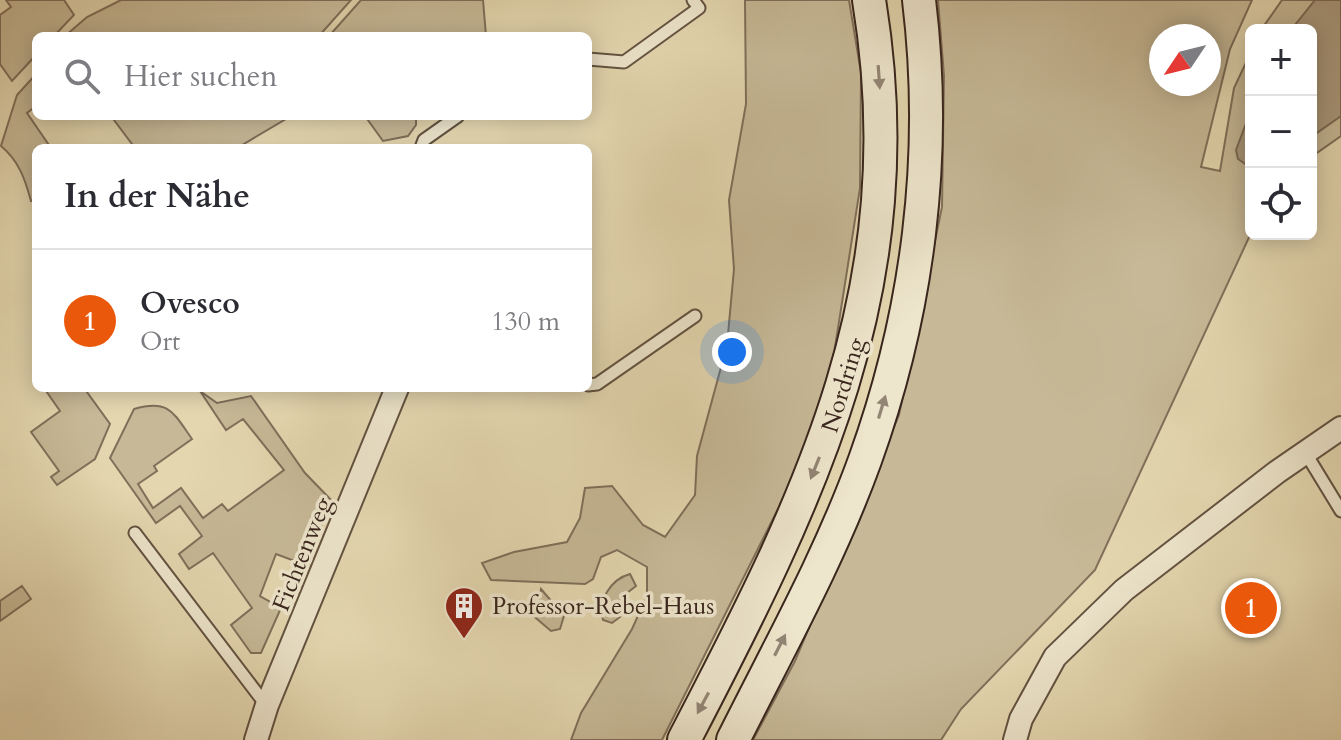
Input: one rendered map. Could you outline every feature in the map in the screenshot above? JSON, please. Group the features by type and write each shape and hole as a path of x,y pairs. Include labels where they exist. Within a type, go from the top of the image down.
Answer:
{"street":[{"name":"Nordring","path":"684,740 794,520 828,436 862,319 881,179 879,73 869,0"},
{"name":"Nordring","path":"733,740 824,558 865,461 896,363 913,285 922,209 926,128 919,0"},
{"name":"Fichtenweg","path":"256,740 267,705 395,392"},
{"path":"1015,740 1021,719 1055,657 1124,590 1341,428"}],"lane":[{"path":"592,59 624,62 699,8 693,0"},
{"path":"422,144 452,120"},
{"path":"592,385 644,354 695,316"},
{"path":"1305,452 1341,511"},
{"path":"135,533 267,705"}],"shaded area":[{"path":"6,0 64,0 74,15 58,32 32,32 32,59 12,81 0,64 0,15 11,7"},
{"path":"121,0 351,0 323,32 70,32 87,17"},
{"path":"361,0 483,0 486,32 333,32"},
{"path":"745,0 849,0 861,73 860,188 833,360 797,471 662,740 571,740 581,713 632,629 647,596 647,567 617,550 601,557 593,579 585,584 491,580 482,563 514,552 567,542 580,518 585,488 612,486 643,525 665,537 695,495 697,456 727,345 734,269 729,200 746,104"},
{"path":"938,0 1252,0 1230,49 1221,86 1221,24 1149,24 1149,96 1218,96 1201,167 1220,171 1234,88 1245,65 1245,240 1248,240 1095,570 961,709 941,740 753,740 795,661 899,415 942,207 944,76"},
{"path":"1282,0 1341,0 1341,136 1317,153 1317,24 1265,24"},
{"path":"1315,0 1341,0 1341,116 1317,133 1317,24 1296,24"},
{"path":"32,78 32,109 27,113 48,144 32,144 31,201 20,171 1,146 17,95"},
{"path":"114,120 284,120 244,144 132,144"},
{"path":"368,120 416,120 408,136 383,141"},
{"path":"1245,126 1245,164 1238,159 1236,150"},
{"path":"47,392 87,392 110,424 95,459 57,485 51,477 59,471 31,432 60,411"},
{"path":"201,392 217,403 251,396 305,473 334,503 300,563 276,554 260,596 281,608 261,653 251,653 231,625 252,608 213,553 189,569 179,554 202,536 180,506 156,523 110,458 134,409 155,406 169,410 192,439 154,466 157,471 138,484 153,508 181,488 203,518 222,504 228,511 284,470 243,419 226,430"},
{"path":"630,574 636,586 627,593 620,617 612,623 603,620 602,606 607,592 617,581"},
{"path":"22,586 31,599 0,621 0,601"},
{"path":"541,589 564,616 560,629 551,631 530,613 538,607"}],"place":[{"name":"Ovesco","path":"1251,608"},
{"name":"Professor-Rebel-Haus","path":"464,640"}]}
